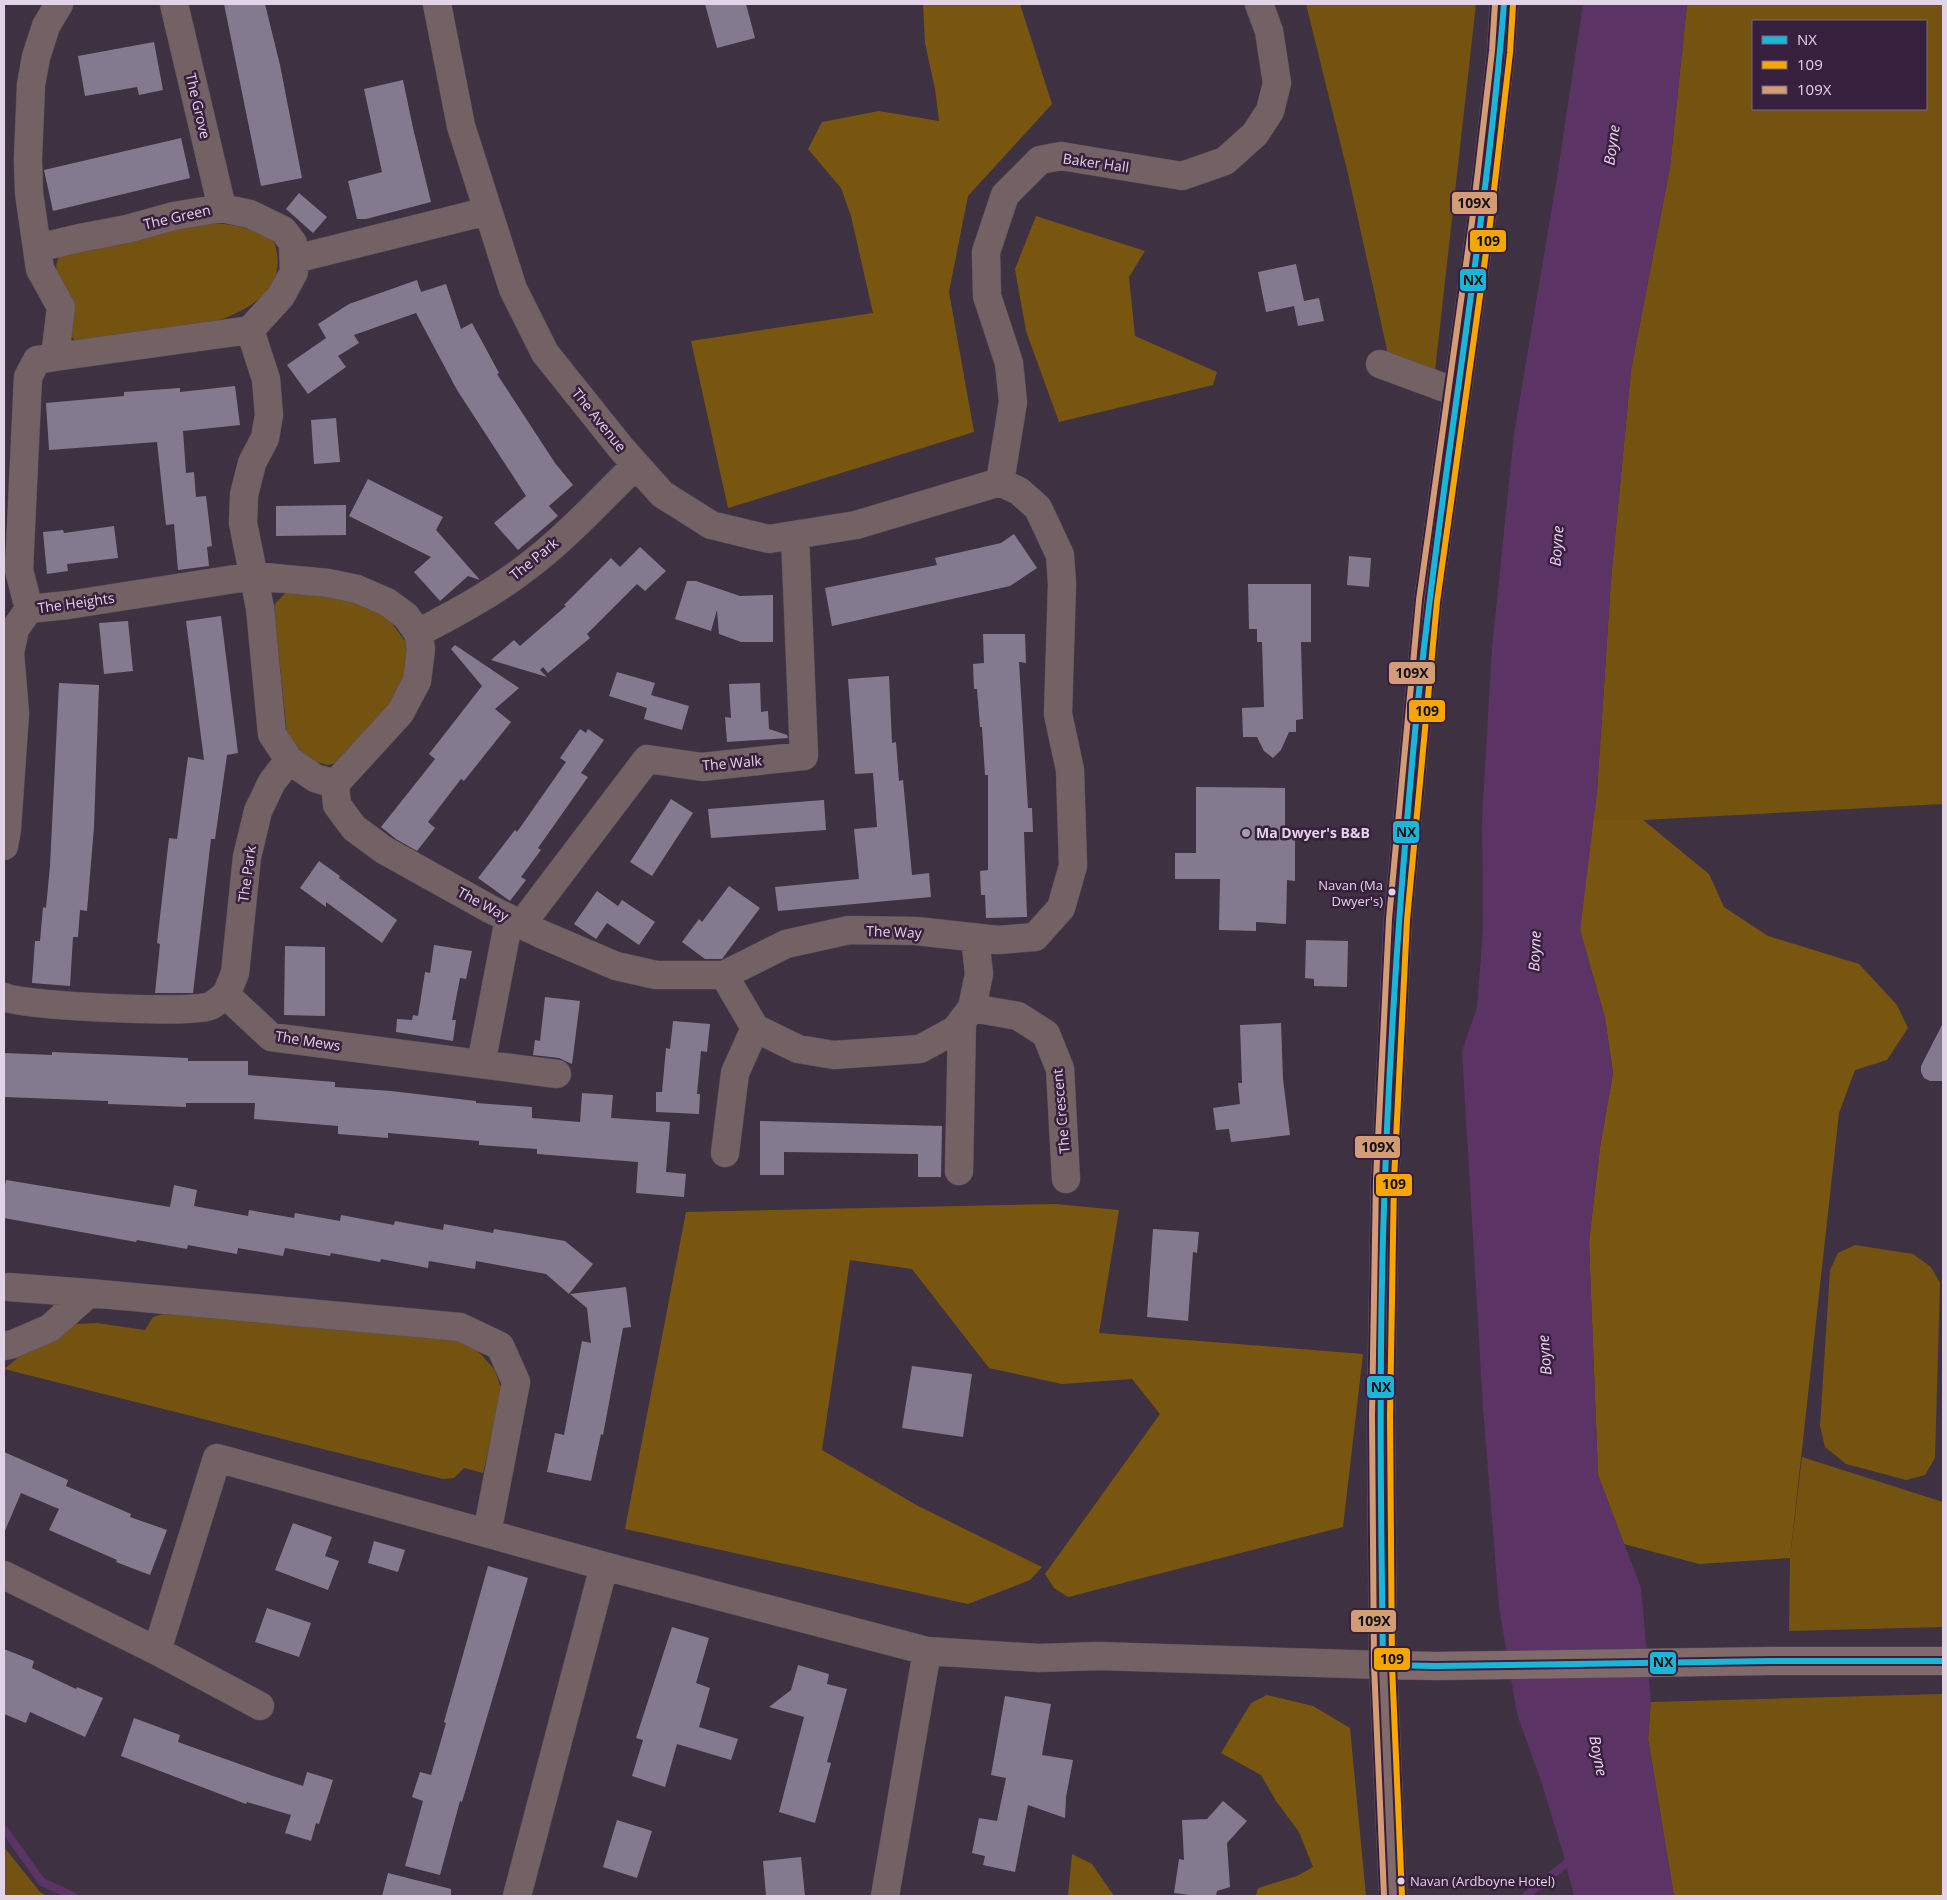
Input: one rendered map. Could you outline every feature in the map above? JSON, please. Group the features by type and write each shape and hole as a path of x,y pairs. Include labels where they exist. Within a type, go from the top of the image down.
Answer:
{"main road":[{"path":"1393,1896 1383,1665 1381,1416 1384,1190 1398,919 1428,601 1481,222 1501,52 1504,4"},
{"path":"1383,1665 1943,1661"}],"street":[{"path":"55,357 61,307 40,269 29,193 29,122 31,85 36,57 46,26 59,4"},
{"name":"The Grove","path":"174,4 222,208"},
{"name":"The Avenue","path":"437,4 462,126 513,289 545,353 636,466 662,494 711,526 769,540 856,526 1000,482"},
{"name":"Baker Hall","path":"1000,482 1013,402 1009,363 987,296 986,252 1005,195 1040,160 1061,156 1182,176 1226,161 1255,134 1270,111 1277,83 1269,31 1259,4"},
{"name":"The Green","path":"37,248 128,229 174,216 222,208 250,214 283,230 293,243 295,259"},
{"path":"29,609 19,570 28,377 37,360 250,330 281,296 294,272 295,259 488,211"},
{"path":"250,330 266,379 269,415 265,438 252,463 244,496 243,524 260,608 272,734 289,760 314,778 334,784 400,713 417,681 421,649 418,633 406,616 387,602 357,589 319,582 254,576"},
{"path":"1380,364 1456,392"},
{"name":"The Park","path":"418,633 469,607 524,570 636,466"},
{"name":"The Way","path":"334,784 337,805 354,828 384,850 515,922 616,966 656,975 724,976 786,944 849,930 916,932 998,940 1036,937 1061,908 1073,866 1070,770 1058,714 1062,584 1060,555 1038,508 1019,491 1000,482"},
{"name":"The Walk","path":"515,922 647,759 702,767 804,756 795,536"},
{"name":"The Heights","path":"4,846 7,829 8,767 15,713 10,654 14,629 29,609 68,605 254,576"},
{"name":"The Park","path":"226,995 235,973 247,857 258,811 272,782 289,760"},
{"path":"482,1064 515,922"},
{"path":"959,1171 967,1014 979,974 975,938"},
{"path":"724,976 755,1028 798,1049 834,1055 920,1049 955,1030 967,1014"},
{"path":"4,997 44,1003 164,1010 210,1006 226,995"},
{"name":"The Mews","path":"226,995 271,1037 557,1074"},
{"name":"The Crescent","path":"967,1014 1018,1016 1046,1034 1060,1069 1066,1180"},
{"path":"725,1153 735,1073 755,1028"},
{"path":"8,1287 89,1292 460,1327 500,1346 516,1382 487,1533"},
{"path":"4,1346 50,1328 89,1292"},
{"path":"157,1651 217,1458 604,1566 926,1651 1039,1658 1099,1656 1383,1665"},
{"path":"517,1896 604,1566"},
{"path":"4,1575 157,1651 260,1706"},
{"path":"886,1896 926,1651"}],"shaded area":[{"path":"923,4 1020,4 1052,104 968,196 949,292 974,432 728,508 691,341 873,313 851,216 841,188 808,149 822,122 879,111 939,121 935,89 925,43"},
{"path":"1306,4 1476,4 1435,371 1388,354 1348,174"},
{"path":"1687,4 1943,4 1943,804 1643,820 1593,820 1597,792 1611,580 1631,370 1670,167"},
{"path":"1036,216 1145,251 1129,277 1135,336 1217,372 1213,385 1059,422 1026,331 1015,269"},
{"path":"191,223 233,225 253,230 273,239 278,257 277,272 271,285 262,296 250,306 221,320 205,325 76,342 69,334 59,293 56,271 60,255 129,243"},
{"path":"287,591 313,592 361,604 378,612 391,622 405,641 409,661 402,690 350,752 336,763 328,765 309,760 299,752 287,734 274,608 275,604"},
{"path":"1593,820 1643,820 1709,874 1724,907 1768,936 1859,964 1897,1005 1908,1028 1887,1060 1855,1070 1839,1113 1790,1558 1699,1564 1624,1544 1598,1475 1589,1242 1600,1147 1613,1073 1605,1018 1580,930"},
{"path":"1055,1204 1119,1210 1099,1333 1363,1354 1343,1527 1068,1597 1054,1588 1045,1574 1160,1414 1132,1379 1062,1384 989,1368 912,1269 850,1260 822,1450 918,1506 1042,1567 1030,1580 968,1604 625,1529 686,1212"},
{"path":"1855,1245 1913,1254 1931,1267 1940,1283 1935,1458 1925,1475 1906,1480 1846,1464 1825,1447 1820,1426 1830,1270 1838,1253"},
{"path":"163,1314 451,1338 477,1350 495,1370 501,1389 499,1407 483,1473 464,1468 454,1478 443,1479 4,1369 19,1357 76,1324 97,1323 145,1330 153,1317"},
{"path":"1802,1457 1943,1502 1943,1627 1789,1631 1790,1558"},
{"path":"1943,1694 1943,1896 1674,1896 1648,1739 1651,1702"},
{"path":"1267,1695 1313,1706 1350,1728 1366,1896 1256,1896 1258,1888 1297,1876 1313,1867 1299,1832 1276,1801 1261,1775 1221,1753 1251,1703"},
{"path":"4,1847 40,1892 47,1896 4,1896"},
{"path":"1072,1854 1092,1864 1114,1896 1068,1896"}],"water":[{"name":"Boyne","path":"1583,4 1687,4 1670,167 1631,370 1611,580 1597,792 1580,930 1605,1018 1613,1073 1600,1147 1589,1242 1598,1475 1641,1588 1651,1702 1648,1739 1674,1896 1574,1896 1542,1784 1517,1714 1499,1607 1483,1407 1462,1051 1477,1008 1483,928 1482,818 1492,648 1514,434 1557,177"}],"building":[{"path":"224,4 265,4 280,65 302,178 261,186"},
{"path":"705,4 746,4 755,38 717,48"},
{"path":"154,42 163,90 139,95 137,87 85,96 78,56"},
{"path":"403,80 431,202 366,219 357,219 348,181 382,172 364,89"},
{"path":"181,138 190,178 53,211 44,170"},
{"path":"299,193 327,217 313,233 286,209"},
{"path":"1296,264 1304,301 1319,298 1324,321 1298,326 1294,306 1266,312 1258,272"},
{"path":"417,280 421,292 446,284 461,329 472,323 499,373 497,374 555,463 573,485 549,506 558,516 518,550 494,523 526,496 457,390 416,313 354,335 359,343 338,356 346,367 308,394 287,365 326,338 318,324 349,304"},
{"path":"235,386 240,425 183,431 186,473 194,472 196,497 206,496 212,546 207,547 209,566 178,570 174,524 166,525 157,442 49,450 46,403 124,396 124,392 180,388 180,392"},
{"path":"336,418 340,462 314,464 311,420"},
{"path":"368,479 443,517 436,530 480,580 468,576 440,601 414,572 431,557 349,516"},
{"path":"346,505 346,535 276,536 276,506"},
{"path":"114,526 118,558 67,564 68,571 47,574 43,532 63,530 64,533"},
{"path":"1014,534 1037,568 1010,586 832,626 825,588 937,565 935,558 1001,543"},
{"path":"640,547 666,571 645,591 637,584 587,634 590,638 548,673 543,667 540,670 547,677 491,660 514,640 520,646 566,606 564,605 611,558 620,567"},
{"path":"1349,556 1371,558 1369,587 1347,585"},
{"path":"687,581 696,581 740,596 773,595 773,642 741,642 719,634 717,610 711,631 675,619"},
{"path":"1248,584 1311,584 1311,642 1301,642 1303,719 1296,720 1296,732 1289,732 1281,750 1273,758 1264,751 1257,737 1243,737 1242,708 1264,707 1262,642 1257,642 1257,629 1249,629"},
{"path":"221,616 238,753 227,755 215,839 211,839 193,993 155,993 160,944 157,943 169,838 177,839 188,757 204,760 186,621"},
{"path":"128,621 133,671 104,674 99,623"},
{"path":"983,634 1025,634 1026,663 1019,662 1028,808 1032,808 1033,832 1024,832 1027,917 986,918 985,895 981,895 980,871 988,870 988,775 985,775 982,727 980,727 977,689 974,689 973,664 984,663"},
{"path":"455,645 519,688 495,709 511,722 464,781 461,779 428,822 435,828 417,851 396,839 381,827 435,759 429,754 482,686 451,649"},
{"path":"617,672 655,683 651,695 689,706 682,730 644,719 647,708 609,696"},
{"path":"889,676 892,743 896,742 899,781 903,780 912,875 929,873 931,897 778,911 775,887 859,879 854,829 877,827 873,773 855,774 848,679"},
{"path":"59,683 99,685 94,827 87,911 80,910 78,937 73,937 70,986 32,983 35,941 40,941 43,907 46,908 50,866"},
{"path":"760,683 761,712 768,711 769,729 787,735 788,738 727,742 725,717 731,718 729,684"},
{"path":"580,729 586,733 588,729 604,740 581,773 588,777 538,848 541,850 521,877 526,880 510,901 478,878 515,830 517,832 566,762 560,758"},
{"name":"Ma Dwyer's B&B","path":"1196,787 1285,788 1285,830 1295,830 1295,881 1287,880 1286,924 1256,922 1256,931 1219,930 1220,879 1175,879 1175,853 1196,853"},
{"path":"671,799 693,813 652,876 630,862"},
{"path":"824,800 826,830 711,838 708,809"},
{"path":"319,861 397,920 382,943 326,902 326,907 300,888"},
{"path":"729,886 760,908 722,959 705,959 682,942 699,919 702,922"},
{"path":"597,891 618,906 622,900 655,922 639,945 607,923 596,939 574,924"},
{"path":"1306,940 1348,941 1347,987 1314,986 1314,979 1305,978"},
{"path":"434,945 472,951 466,979 460,978 452,1020 456,1020 453,1041 396,1032 397,1019 412,1020 413,1015 418,1016 425,972 430,973"},
{"path":"285,946 325,947 325,1016 284,1015"},
{"path":"545,997 580,1001 572,1064 559,1058 533,1055 535,1040 540,1041"},
{"path":"673,1021 710,1024 707,1052 701,1051 697,1094 700,1094 699,1114 656,1112 656,1092 662,1092 666,1048 670,1049"},
{"path":"1281,1023 1283,1079 1290,1135 1231,1142 1229,1129 1216,1130 1213,1108 1240,1104 1238,1083 1242,1083 1240,1025"},
{"path":"1943,1023 1943,1081 1930,1081 1924,1078 1921,1066"},
{"path":"52,1052 188,1058 188,1061 248,1061 248,1075 335,1082 335,1087 391,1091 476,1101 476,1103 532,1107 532,1118 580,1122 582,1093 613,1095 611,1118 670,1122 666,1172 686,1174 684,1197 636,1193 638,1162 537,1154 537,1149 479,1145 479,1141 388,1133 388,1138 338,1134 338,1126 254,1119 255,1103 186,1103 186,1107 108,1104 108,1101 4,1097 4,1053 52,1055"},
{"path":"760,1121 942,1126 941,1177 918,1177 918,1154 784,1152 784,1175 760,1175"},
{"path":"6,1180 170,1207 174,1185 197,1190 194,1206 248,1216 249,1210 294,1218 295,1213 340,1221 341,1215 394,1225 395,1221 443,1230 444,1224 493,1233 494,1229 565,1241 593,1264 569,1294 546,1274 476,1261 475,1269 429,1261 428,1268 381,1259 380,1262 331,1253 330,1256 285,1248 283,1256 238,1248 237,1254 188,1245 187,1249 137,1240 136,1242 4,1218"},
{"path":"1153,1229 1199,1232 1197,1253 1193,1252 1188,1321 1147,1317"},
{"path":"626,1287 631,1327 623,1328 603,1435 601,1434 591,1481 547,1472 555,1433 564,1435 582,1341 591,1343 587,1308 570,1294"},
{"path":"912,1366 972,1374 963,1437 902,1428"},
{"path":"4,1452 68,1480 66,1486 131,1514 130,1517 167,1530 150,1575 116,1562 117,1560 49,1530 59,1509 21,1493 4,1533"},
{"path":"293,1523 332,1537 325,1556 339,1561 328,1590 275,1570"},
{"path":"374,1541 405,1550 398,1572 368,1563"},
{"path":"488,1566 528,1578 462,1802 460,1801 440,1875 405,1866 423,1801 412,1797 420,1772 431,1775"},
{"path":"267,1608 311,1623 299,1657 255,1642"},
{"path":"672,1627 709,1638 696,1683 710,1688 699,1727 738,1739 731,1760 677,1744 665,1787 632,1776 643,1740 636,1738"},
{"path":"4,1649 34,1661 32,1668 76,1689 77,1687 103,1698 85,1737 30,1712 26,1723 4,1714"},
{"path":"798,1665 829,1674 827,1684 847,1689 827,1762 831,1763 815,1823 779,1812 804,1717 769,1707 791,1690"},
{"path":"1005,1696 1051,1704 1042,1755 1073,1760 1066,1797 1065,1818 1028,1805 1015,1872 983,1865 985,1856 972,1853 979,1818 997,1821 1006,1778 991,1775"},
{"path":"134,1718 180,1735 178,1742 303,1786 307,1772 333,1780 319,1824 316,1823 311,1841 285,1833 291,1815 247,1802 246,1804 121,1756"},
{"path":"1223,1801 1247,1821 1227,1843 1230,1887 1217,1891 1216,1896 1174,1893 1179,1859 1184,1860 1182,1820 1207,1819"},
{"path":"617,1820 652,1831 637,1878 603,1867"},
{"path":"801,1857 805,1896 766,1896 763,1861"},
{"path":"388,1873 451,1889 451,1896 382,1896"}],"waterway":[{"path":"4,1829 42,1882 73,1896"},
{"path":"1526,1896 1573,1858"}],"transit line":[{"name":"109X","path":"1384,1896 1374,1665 1372,1416 1376,1180 1389,919 1419,600 1472,222 1492,51 1495,4"},
{"name":"NX","path":"1383,1665 1382,1291 1391,1040 1400,908 1417,711 1427,622 1486,181 1504,4"},
{"name":"109","path":"1402,1896 1392,1665 1390,1416 1394,1180 1407,920 1437,602 1490,224 1510,53 1513,5"},
{"name":"NX","path":"1383,1665 1943,1661"}],"place":[{"name":"Ma Dwyer's B&B","path":"1246,833"},
{"name":"Navan (Ma Dwyer's)","path":"1392,892"},
{"name":"Navan (Ardboyne Hotel)","path":"1401,1881"}]}
